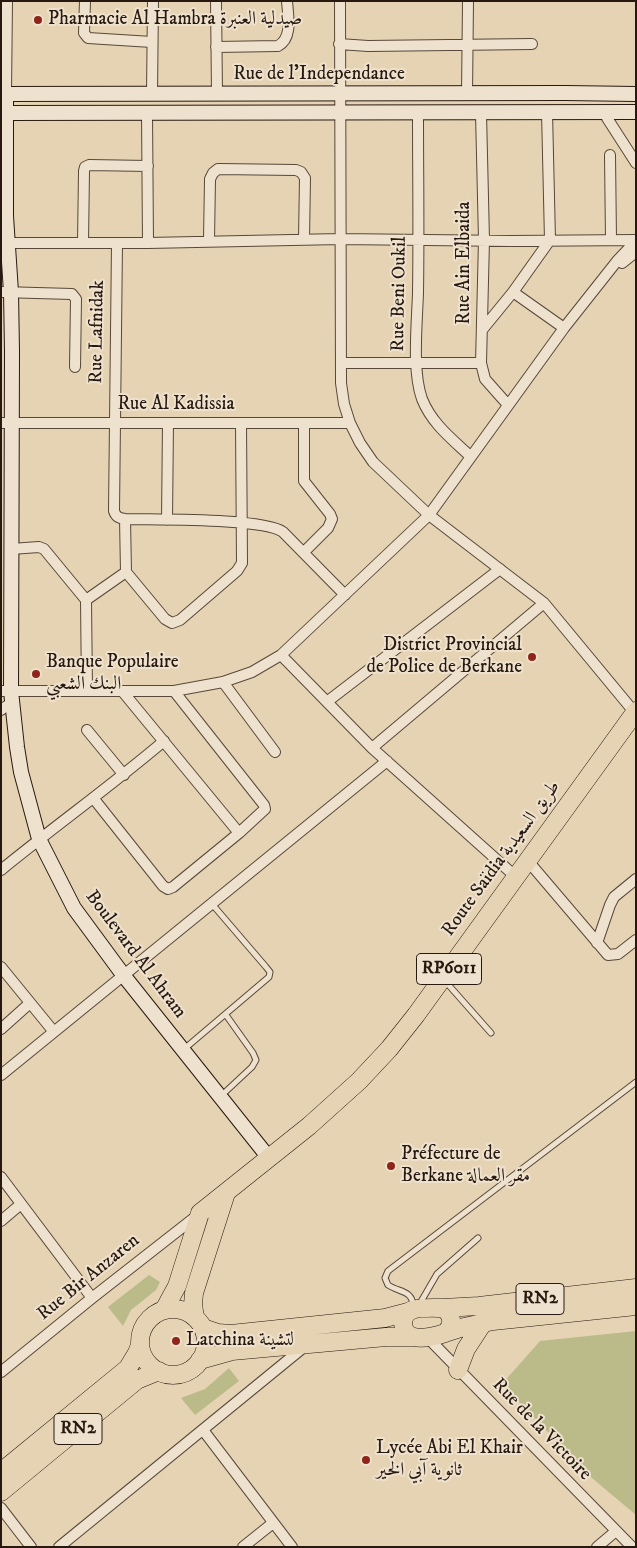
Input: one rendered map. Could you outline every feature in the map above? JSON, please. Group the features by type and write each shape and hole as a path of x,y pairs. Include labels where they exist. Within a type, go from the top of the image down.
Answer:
{"highway":[{"name":"Route Saïdia طريق السعيدية","path":"200,1213 309,1126 374,1066 404,1032 635,712"},
{"path":"200,1360 205,1347 205,1334 193,1305 194,1293 226,1193"},
{"path":"164,1310 177,1286 200,1213"},
{"name":"RN2","path":"1,1472 128,1368 137,1353 142,1332 148,1321 152,1316 164,1310 177,1309 190,1313 199,1323 218,1334 231,1334 386,1318 412,1311 479,1306 636,1288"},
{"name":"RN2","path":"1,1492 137,1380 159,1371 178,1374 191,1369 200,1360 232,1351 386,1337 420,1337 484,1323 636,1306"},
{"path":"443,1308 449,1314 452,1321 451,1326 445,1333"},
{"path":"412,1311 405,1316 403,1324 407,1333 420,1337"},
{"path":"458,1370 466,1349 484,1323"},
{"path":"140,1345 148,1363 159,1371"}],"main road":[{"name":"Rue de l'Independance","path":"4,94 636,94"},
{"name":"Boulevard Al Ahram","path":"4,94 4,216 8,243 6,292 6,497 11,549 6,699 21,772 39,839 74,908 124,976 269,1158"},
{"name":"Rue de l'Independance","path":"4,113 636,112"}],"street":[{"path":"86,1 84,32 88,38 152,42"},
{"path":"152,94 153,1"},
{"path":"216,1 217,94"},
{"path":"216,46 278,46 283,44 286,41 288,32 287,1"},
{"path":"340,1 341,383 344,404 350,423 360,443 373,462 429,515 544,603 635,712"},
{"path":"467,94 468,1"},
{"name":"Boulevard Al Ahram","path":"4,94 5,3"},
{"path":"340,44 368,46 532,44"},
{"path":"482,330 513,292 550,240 547,112"},
{"path":"605,112 608,121 636,163"},
{"path":"147,113 148,243"},
{"name":"Rue Beni Oukil","path":"418,113 417,363 419,389 428,411 436,424 471,457"},
{"name":"Rue Ain Elbaida","path":"481,113 484,240 481,363 485,378 508,405"},
{"path":"610,154 612,240"},
{"path":"83,243 85,167 89,165 148,166"},
{"path":"210,240 210,179 218,169 296,170 301,172 305,178 304,239"},
{"path":"8,243 148,243 210,240 418,238 636,240"},
{"path":"6,699 87,692 174,691 223,682 252,672 281,655 429,515 564,328 616,261 636,240"},
{"name":"Rue Lafnidak","path":"117,243 114,511 117,517 125,519"},
{"path":"607,274 636,252"},
{"path":"6,292 72,294 75,297 75,367"},
{"path":"513,292 564,328"},
{"path":"341,363 481,363"},
{"name":"Rue Al Kadissia","path":"6,423 350,423"},
{"path":"167,520 168,423"},
{"path":"241,423 242,523 242,559 239,567 180,620 172,623 165,619 126,572 125,519 242,523 278,529 304,552 345,595"},
{"path":"304,423 304,481 332,518 328,528 304,552"},
{"path":"11,549 34,547 44,549 86,600 87,692"},
{"path":"328,702 500,568"},
{"path":"86,600 126,572"},
{"path":"372,748 544,603"},
{"path":"281,655 372,748 516,877"},
{"path":"223,682 275,752"},
{"path":"94,799 163,886 168,889 173,887 239,833 265,809 264,805 174,691"},
{"path":"123,692 239,833"},
{"path":"87,730 124,775"},
{"path":"1,870 39,839 94,799 164,741"},
{"path":"1,1076 387,761"},
{"path":"528,861 608,955 618,954 636,940"},
{"path":"597,943 614,897 636,879"},
{"path":"1,967 54,1032"},
{"path":"1,1029 30,1003"},
{"path":"1,1177 92,1298"},
{"path":"1,1221 21,1204"},
{"name":"Rue Bir Anzaren","path":"1,1372 200,1213"},
{"name":"Rue de la Victoire","path":"420,1337 458,1370 632,1547"},
{"path":"59,1547 306,1345"},
{"path":"203,1430 292,1547"},
{"path":"1,1508 32,1547"},
{"path":"243,1547 273,1522"},
{"path":"597,1547 616,1531"}],"lane":[{"path":"183,1050 266,981 270,972 212,904"},
{"path":"443,978 491,1033"},
{"path":"220,1097 252,1067 256,1060 226,1015"},
{"path":"412,1311 413,1301 411,1297 388,1285 385,1278 388,1271 636,1082"},
{"path":"412,1311 437,1274 478,1238"}],"green space":[{"path":"149,1275 160,1282 156,1290 131,1310 123,1326 108,1307"},
{"path":"636,1331 636,1515 592,1478 502,1384 540,1341"},
{"path":"229,1368 239,1381 195,1415 181,1398 205,1389"}],"place":[{"name":"Pharmacie Al Hambra صيدلية العنبرة","path":"38,20"},
{"name":"District Provincial de Police de Berkane","path":"532,657"},
{"name":"Banque Populaire البنك الشعبي","path":"36,674"},
{"name":"Préfecture de Berkane مقر العمالة","path":"391,1166"},
{"name":"Latchina لتشينة","path":"176,1341"},
{"name":"Lycée Abi El Khair ثانوية آبي الخير","path":"366,1460"}]}
